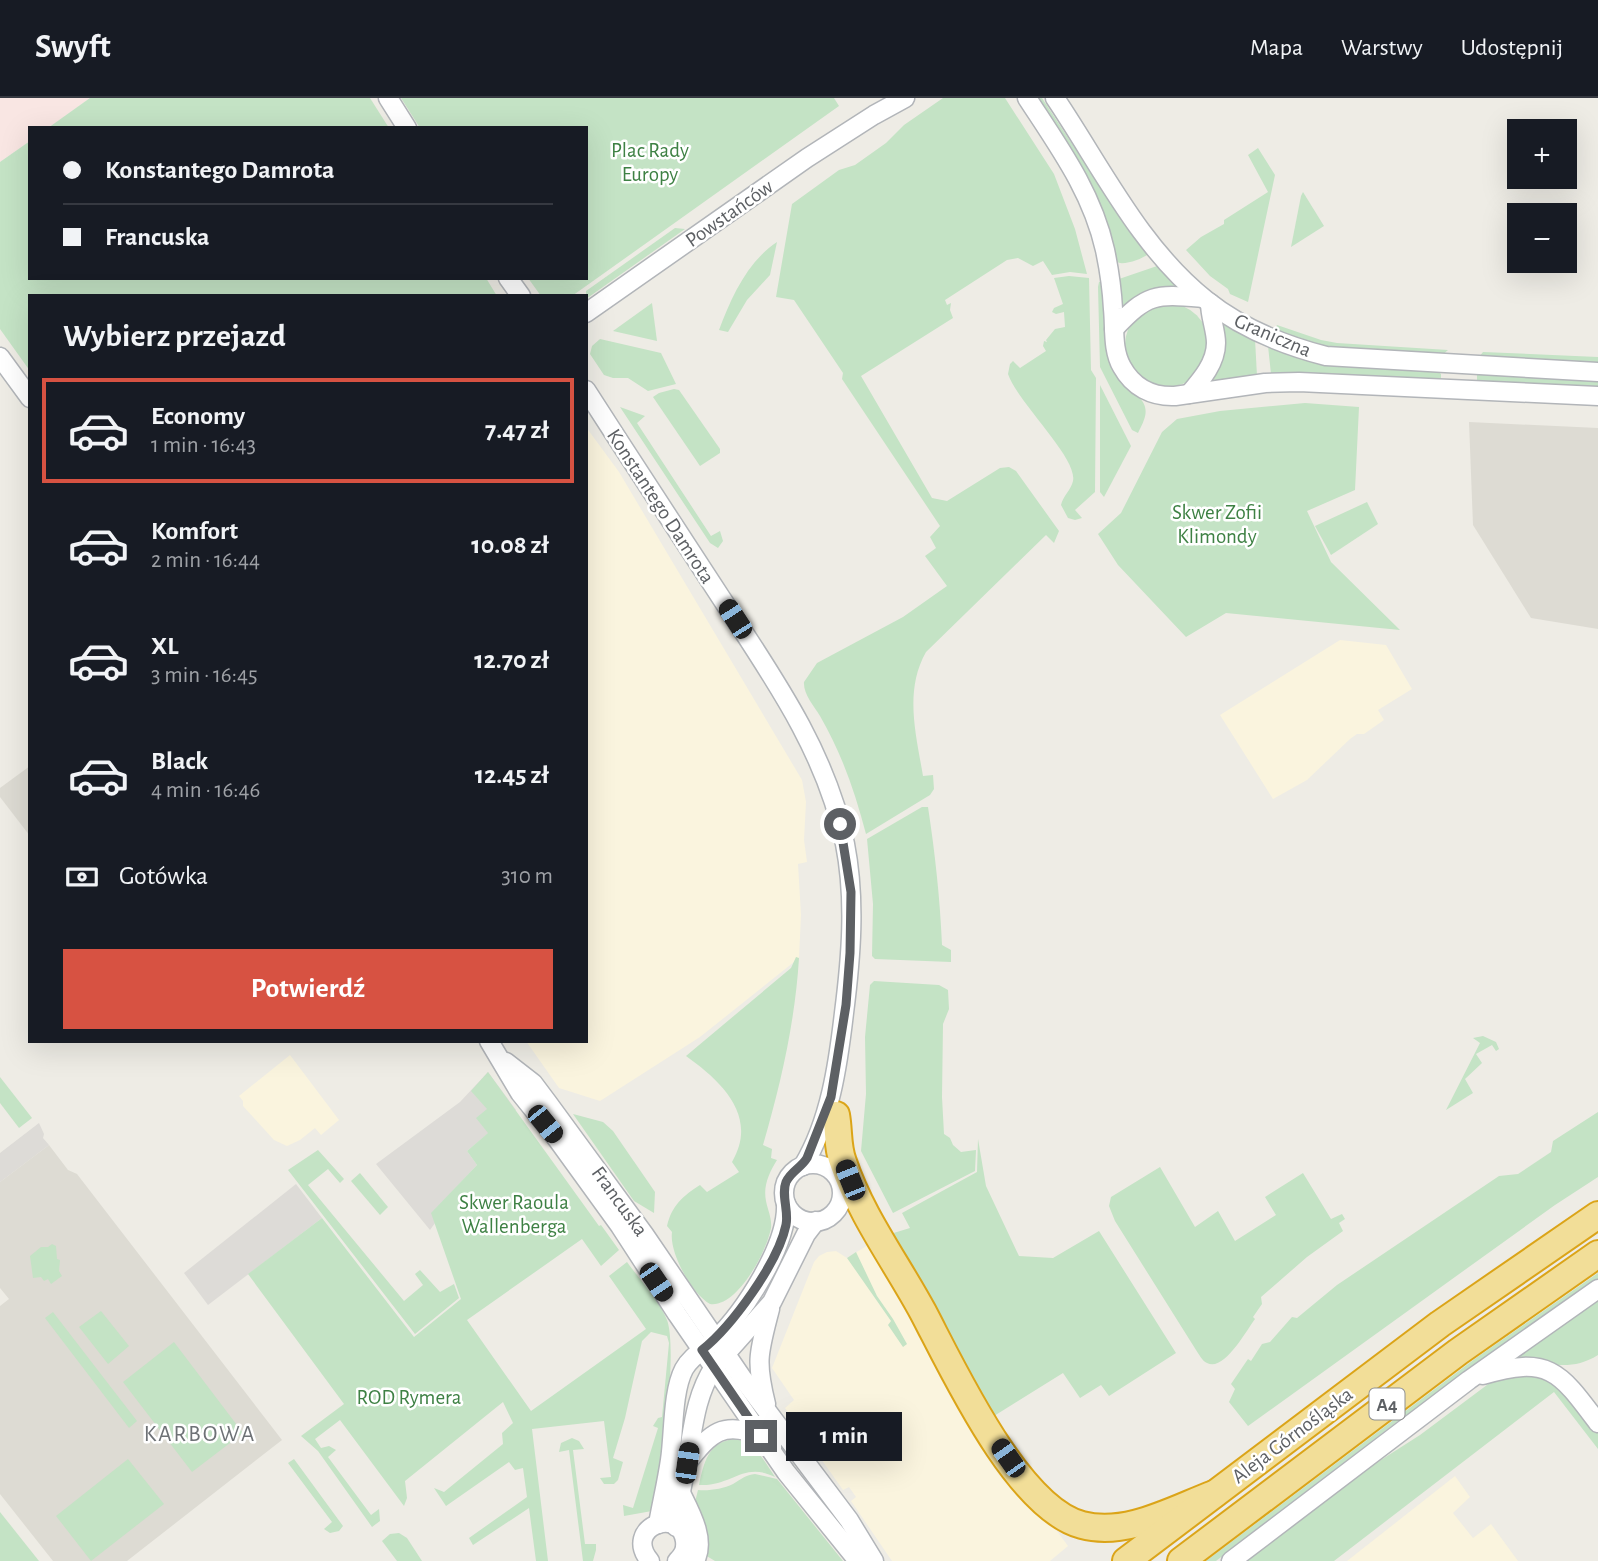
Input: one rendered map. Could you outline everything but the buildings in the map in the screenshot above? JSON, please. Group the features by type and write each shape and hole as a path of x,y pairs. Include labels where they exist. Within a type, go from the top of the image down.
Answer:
{"highway":[{"path":"833,1106 842,1160 858,1200 923,1312 957,1381 983,1423 1035,1495 1047,1507 1072,1521 1083,1525 1122,1527 1214,1494"},
{"name":"Aleja Górnośląska","path":"1126,1561 1440,1324 1598,1215"},
{"name":"Aleja Górnośląska","path":"1181,1561 1458,1352 1598,1255"}],"street":[{"path":"388,98 406,126"},
{"name":"Powstańców","path":"874,115 894,98"},
{"name":"Powstańców","path":"588,312 807,158 905,98"},
{"path":"1027,98 1077,175 1094,212 1111,285 1114,329 1120,363 1134,383 1160,396 1189,394 1202,379 1215,351 1216,340 1206,301 1165,296 1149,298 1135,307 1114,329"},
{"name":"Graniczna","path":"1055,98 1135,220 1168,263 1206,301 1229,317 1266,336 1326,356 1598,372"},
{"path":"0,357 28,395"},
{"name":"Graniczna","path":"1189,394 1265,383 1299,382 1598,396"},
{"name":"Konstantego Damrota","path":"588,393 749,641 795,715 825,773 845,844 851,892 846,1005 829,1146 830,1161 835,1174"},
{"name":"Francuska","path":"490,1043 520,1093 709,1345 761,1436 811,1505 858,1561"},
{"name":"Francuska","path":"501,1058 533,1083 693,1304 709,1345"},
{"name":"Konstantego Damrota","path":"803,1166 833,1106"},
{"path":"658,1524 670,1460 679,1379 692,1357 709,1345 733,1318 768,1266 782,1237 787,1216 784,1192 788,1178 803,1166 816,1164 835,1174 841,1188 839,1204 831,1215 816,1221 806,1234 772,1302 758,1362 768,1411"},
{"path":"786,1205 799,1218 816,1221"},
{"path":"1231,1561 1469,1380 1598,1289"},
{"path":"676,1527 677,1508 698,1400 720,1361 772,1302"},
{"path":"693,1304 710,1315 733,1318"},
{"name":"Francuska","path":"720,1361 768,1411 849,1520 873,1561"},
{"path":"1469,1380 1503,1369 1522,1366 1541,1368 1556,1373 1567,1383 1598,1423"},
{"path":"687,1463 700,1446 718,1431 740,1428 761,1436"},
{"path":"681,1493 699,1537 695,1561"},
{"path":"649,1560 644,1552 644,1537 652,1526 664,1523 676,1527 685,1538 684,1552 677,1561"}],"shaded area":[{"path":"0,98 90,98 51,126 28,126 28,142 0,162"},
{"path":"1469,422 1598,428 1598,629 1531,618 1473,525"},
{"path":"588,430 619,472 802,780 806,802 804,840 807,862 798,864 801,915 799,958 700,1037 600,1101 559,1088 527,1043 588,1043"},
{"path":"1340,640 1386,645 1412,689 1378,710 1384,720 1364,734 1357,734 1307,780 1273,799 1220,715"},
{"path":"28,767 28,833 0,797 0,788"},
{"path":"290,1055 339,1120 321,1135 315,1128 287,1146 274,1140 243,1106 239,1096"},
{"path":"488,1072 516,1110 467,1151 477,1165 432,1213 435,1223 430,1230 376,1164 460,1102"},
{"path":"39,1123 43,1138 49,1145 0,1182 0,1153"},
{"path":"49,1145 68,1170 77,1174 282,1440 127,1561 53,1561 0,1494 0,1306 9,1299 0,1288 0,1182"},
{"path":"296,1184 322,1218 208,1305 184,1273"},
{"path":"873,1242 1048,1519 1068,1546 1050,1561 892,1561 851,1501 856,1497 849,1487 843,1490 785,1408 794,1400 772,1368 814,1262 827,1252 836,1251 847,1258"},
{"path":"1455,1476 1470,1497 1453,1513 1473,1538 1491,1524 1518,1561 1347,1561"}],"green space":[{"path":"90,98 370,98 388,126 51,126"},
{"name":"Plac Rady Europy","path":"401,98 834,98 839,106 575,294 540,294 529,280 588,280 588,126 419,126"},
{"path":"943,98 1005,98 1054,174 1075,229 1087,274 1070,272 1052,275 1043,261 1033,266 1018,258 1007,260 945,300 947,305 951,303 953,318 861,376 932,498 947,501 1000,468 1009,467 1016,471 1059,531 1054,543 1046,535 926,652 915,682 914,713 923,776 933,775 934,789 930,795 866,834 841,759 828,730 807,695 804,682 817,663 903,617 947,586 925,556 936,548 930,537 940,526 842,379 843,373 794,300 776,297 792,204 839,170 855,165 886,143 904,125"},
{"path":"1036,98 1042,98 1106,196 1150,253 1143,258 1124,263 1115,262 1107,226 1086,175"},
{"path":"28,142 28,280 487,280 496,294 28,294 28,368 0,329 0,162"},
{"path":"1258,148 1275,175 1248,302 1230,294 1228,289 1210,276 1186,250 1201,237 1224,224 1224,220 1268,192 1248,155"},
{"path":"1303,192 1324,226 1291,247 1301,196"},
{"path":"675,228 685,229 588,298 586,291"},
{"path":"777,242 770,275 747,300 728,332 719,330 735,293 749,270 766,250"},
{"path":"1160,265 1182,289 1122,310 1119,279"},
{"path":"1054,278 1089,278 1091,370 1096,378 1095,492 1075,510 1082,518 1075,520 1068,518 1061,505 1073,481 1072,471 1008,374 1013,361 1020,368 1046,351 1044,341 1047,342 1055,329 1065,327 1064,312 1052,312 1063,304"},
{"path":"1103,281 1138,396 1146,410 1138,433 1132,430 1100,367 1098,287 1099,282"},
{"path":"652,303 657,341 613,331"},
{"path":"1167,303 1183,306 1197,315 1206,329 1209,345 1206,361 1197,375 1183,384 1167,387 1151,384 1137,375 1128,361 1125,345 1128,329 1137,315 1151,306"},
{"path":"1218,319 1255,339 1257,376 1209,384"},
{"path":"1277,325 1337,343 1448,350 1441,356 1356,352 1318,346 1274,331"},
{"path":"600,339 661,353 676,384 648,391 628,378 604,375 590,354 592,346"},
{"path":"1268,346 1318,362 1351,367 1438,371 1441,378 1271,374"},
{"path":"1483,352 1598,357 1598,364 1479,357"},
{"path":"1477,374 1598,379 1598,388 1477,382"},
{"path":"1100,385 1131,446 1104,497 1100,492"},
{"path":"674,389 679,390 720,449 720,453 700,466 653,397"},
{"name":"Skwer Zofii Klimondy","path":"1305,403 1359,407 1355,490 1307,511 1331,562 1400,630 1226,613 1186,637 1118,565 1098,534 1121,513 1162,432 1177,419 1220,411"},
{"path":"620,407 645,416 637,423 711,536 720,531 723,541 718,548 710,543"},
{"path":"1367,502 1378,524 1331,555 1315,526"},
{"path":"922,807 928,807 942,945 951,950 951,962 875,959 872,956 873,904 867,839"},
{"path":"796,957 799,958 791,1029 763,1145 772,1149 771,1158 777,1160 765,1190 771,1228 764,1250 740,1288 720,1303 710,1304 696,1291 683,1272 674,1251 672,1232 667,1226 675,1207 688,1193 700,1185 707,1192 739,1172 732,1162 739,1145 741,1130 739,1115 723,1088 686,1056 791,968"},
{"path":"874,981 939,985 948,990 949,1009 943,1024 944,1134 961,1152 976,1150 975,1171 893,1213 861,1151 866,1094 865,1037 870,985"},
{"path":"1483,1036 1496,1042 1499,1049 1496,1051 1492,1045 1476,1054 1482,1063 1465,1079 1473,1093 1446,1110 1480,1043 1473,1038"},
{"path":"488,1072 619,1250 601,1266 582,1239 467,1320 531,1411 646,1329 609,1276 627,1262 659,1305 667,1320 670,1335 667,1414 652,1511 624,1516 623,1505 633,1508 658,1428 653,1426 658,1418 662,1417 669,1343 667,1336 651,1332 642,1341 613,1458 623,1462 618,1480 614,1484 604,1484 600,1478 611,1477 604,1421 532,1429 548,1561 536,1561 529,1508 473,1545 469,1538 527,1497 523,1468 515,1470 509,1462 446,1506 434,1488 444,1492 503,1444 502,1433 513,1423 503,1402 405,1481 407,1498 404,1506 340,1420 315,1439 321,1448 329,1446 336,1450 328,1457 371,1515 379,1509 380,1521 372,1527 318,1451 301,1436 344,1404 248,1274 322,1218 414,1337 461,1299 431,1213 477,1165 467,1151 488,1133 476,1118 487,1109 471,1091"},
{"path":"0,1077 32,1118 19,1128 0,1103"},
{"path":"1598,1112 1598,1177 1555,1205 1248,1426 1229,1402 1235,1389 1231,1384 1248,1359 1251,1361 1262,1344 1270,1342 1292,1317 1297,1318 1337,1285 1499,1176 1518,1174 1551,1152 1553,1141"},
{"path":"573,1114 603,1122 613,1131 655,1192 654,1213 634,1201"},
{"path":"978,1139 986,1186 1019,1256 1053,1258 1099,1231 1176,1353 1109,1396 1101,1385 1080,1398 1063,1373 994,1416 951,1352 887,1235 910,1228 902,1213 977,1172"},
{"path":"318,1150 344,1179 340,1183 328,1169 308,1185 404,1301 423,1285 415,1274 420,1270 440,1292 454,1284 459,1298 415,1334 288,1170"},
{"path":"1160,1167 1195,1227 1218,1211 1235,1241 1276,1215 1265,1197 1303,1173 1331,1219 1342,1214 1345,1219 1339,1223 1343,1231 1307,1257 1261,1297 1262,1304 1253,1317 1255,1319 1240,1341 1227,1356 1214,1364 1205,1362 1199,1355 1115,1221 1109,1206 1111,1197"},
{"path":"360,1173 388,1207 380,1215 351,1181"},
{"path":"52,1244 56,1246 62,1276 51,1284 48,1279 44,1281 41,1277 33,1278 30,1256 41,1247"},
{"path":"856,1252 877,1296 907,1344 903,1347 888,1325 891,1321 847,1258"},
{"path":"1598,1273 1598,1279 1398,1421 1216,1561 1206,1561 1476,1358"},
{"path":"1598,1298 1598,1355 1587,1361 1566,1365 1513,1361 1513,1358"},
{"path":"101,1311 129,1346 108,1364 79,1327"},
{"path":"53,1312 137,1421 129,1428 45,1318"},
{"path":"174,1342 243,1433 192,1472 123,1382"},
{"path":"1527,1372 1549,1378 1580,1406 1598,1432 1598,1449 1554,1392 1334,1561 1246,1561 1359,1474 1420,1435 1495,1379"},
{"path":"572,1438 579,1441 584,1449 573,1450 585,1544 596,1544 593,1561 583,1561 569,1450 559,1452 561,1443"},
{"path":"733,1439 753,1448 775,1477 754,1472 710,1485 699,1485 708,1455 718,1445"},
{"path":"128,1459 164,1504 91,1561 56,1516"},
{"path":"294,1459 343,1526 339,1531 330,1533 324,1529 332,1522 288,1463"},
{"path":"755,1474 777,1479 843,1561 715,1561 705,1555 692,1501 695,1502 698,1490 725,1487"},
{"path":"0,1512 39,1561 0,1561"},
{"path":"399,1533 407,1538 422,1561 397,1561 382,1541 390,1534"}],"district":[{"name":"KARBOWA","path":"200,1433"}],"route":[{"path":"761,1436 702,1350 716,1339 741,1308 768,1266 785,1227 785,1186 793,1172 803,1166 831,1097 846,1005 851,922 851,892 840,824"}],"park label":[{"name":"Skwer Raoula Wallenberga","path":"514,1214"},
{"name":"ROD Rymera","path":"409,1397"}]}
